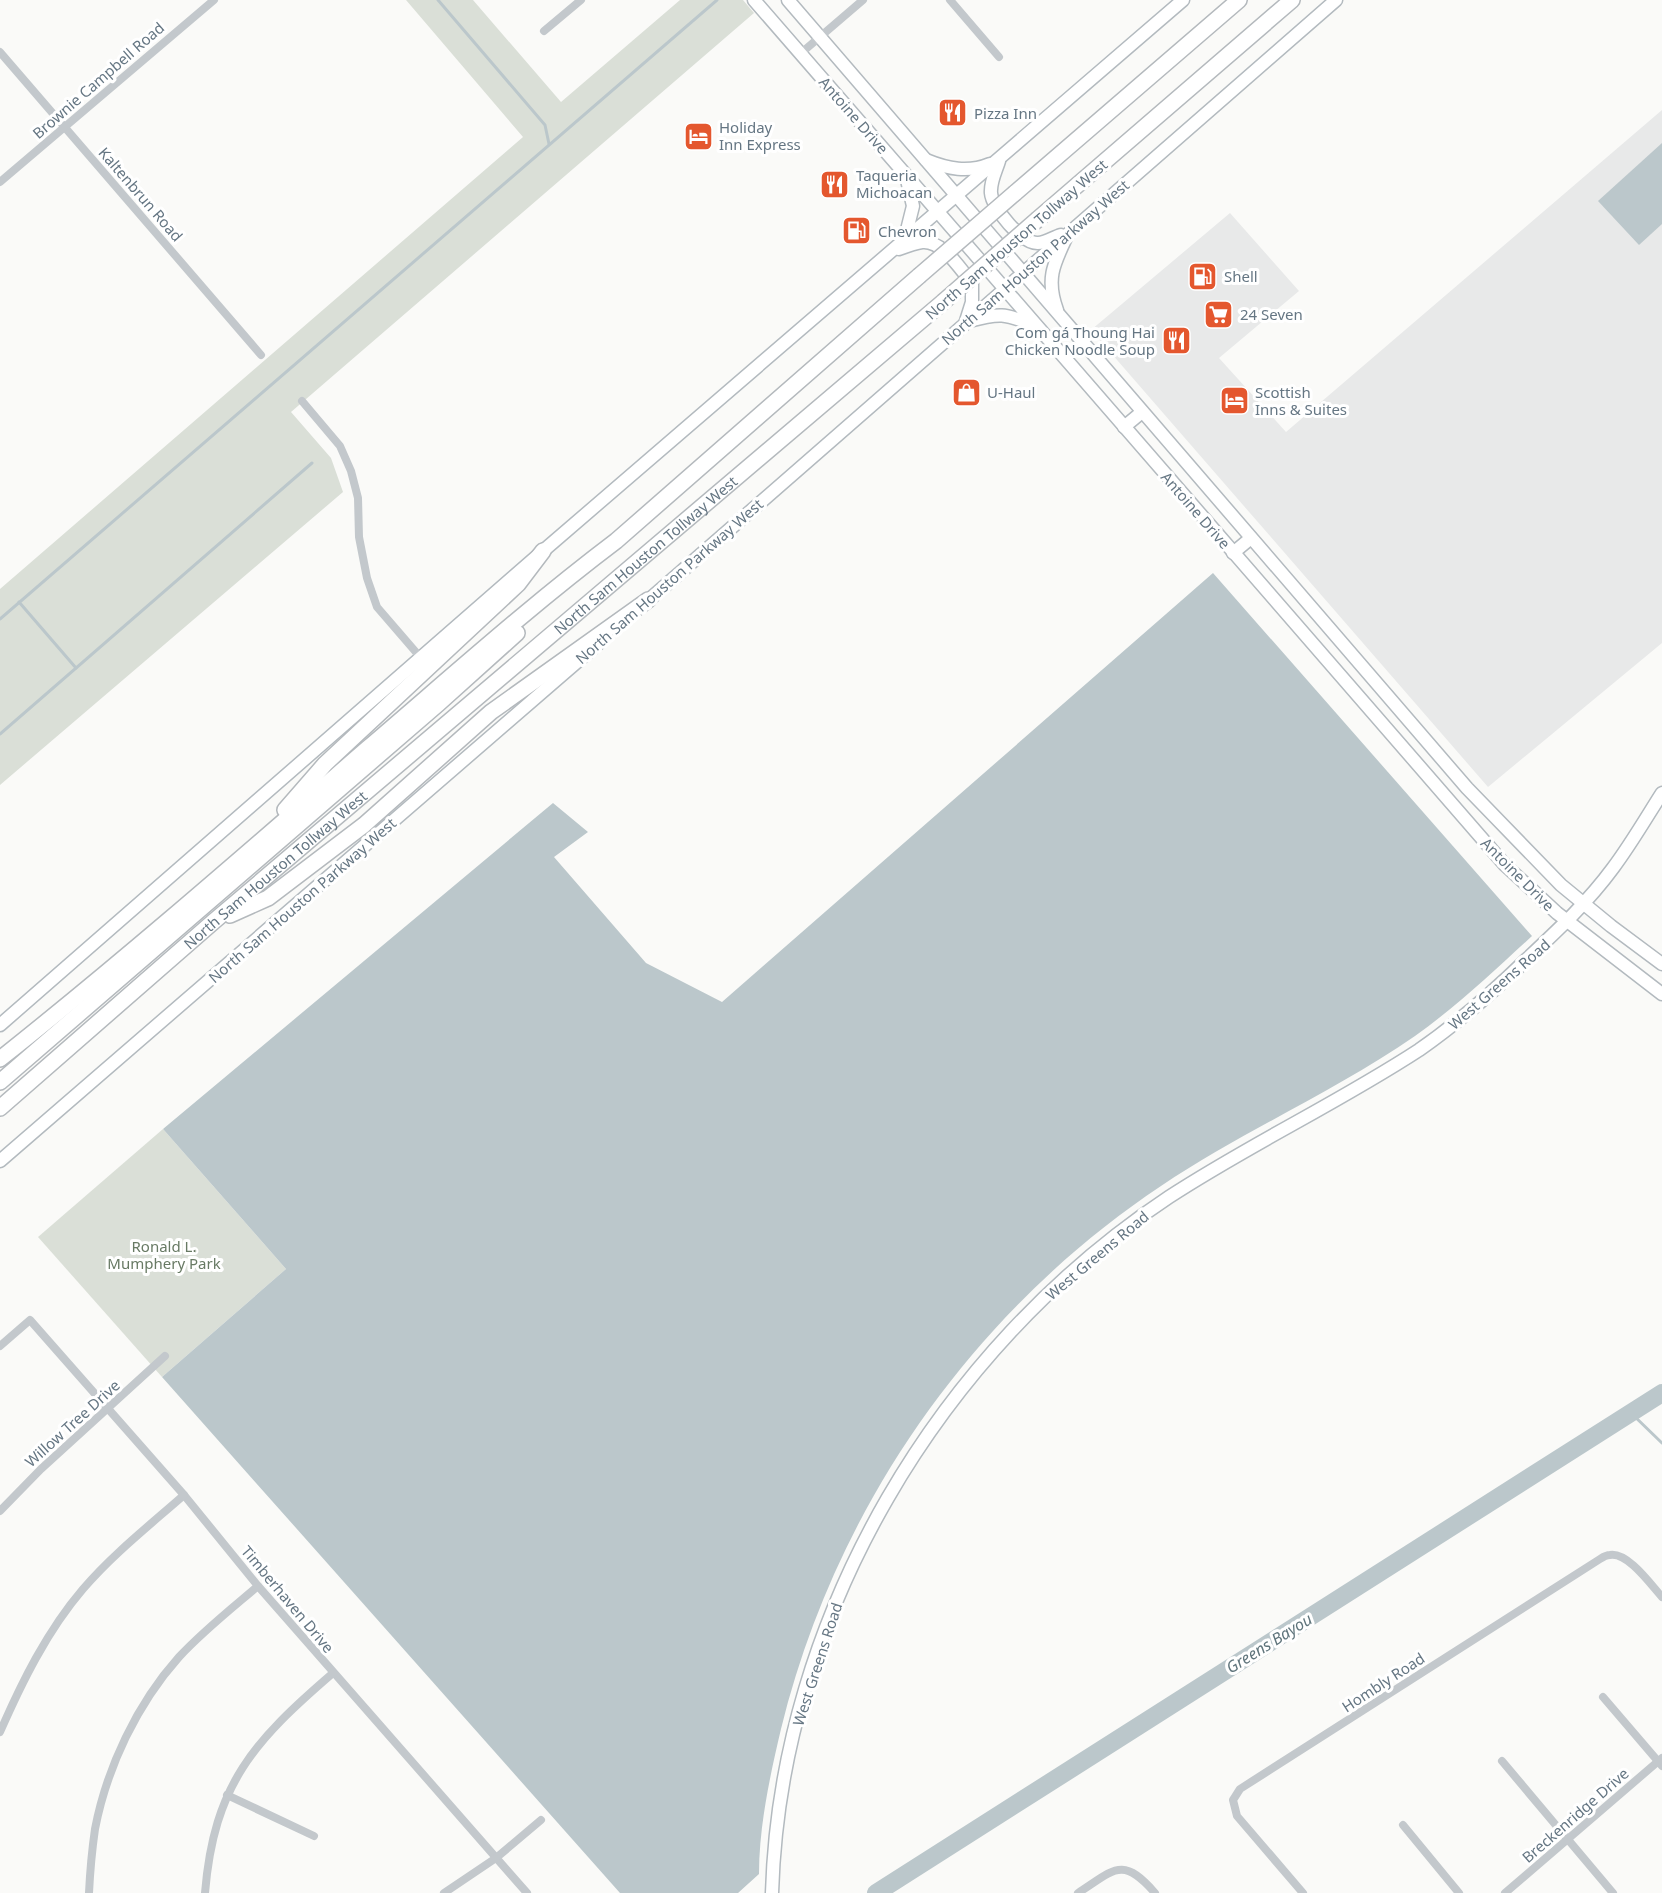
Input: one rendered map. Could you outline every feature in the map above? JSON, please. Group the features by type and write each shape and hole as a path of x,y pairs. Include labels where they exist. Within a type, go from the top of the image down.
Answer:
{"highway":[{"name":"North Sam Houston Tollway West","path":"0,1059 86,991 479,653 616,541 1239,0"},
{"name":"North Sam Houston Tollway West","path":"0,1108 213,922 943,302 1292,0"},
{"name":"North Sam Houston Tollway West","path":"0,1083 438,704 578,579 616,541"},
{"path":"247,853 325,764 518,584 543,551"},
{"path":"213,922 268,898 364,825 491,712 648,600"}],"main road":[{"name":"Antoine Drive","path":"788,0 1467,788 1538,863 1584,904 1662,964"},
{"path":"0,1025 543,551 1183,0"},
{"name":"North Sam Houston Parkway West","path":"0,1161 1336,0"},
{"name":"Antoine Drive","path":"758,4 1505,865 1568,921 1662,994"},
{"path":"926,160 937,165 977,170 999,160"},
{"path":"999,160 991,186 991,195 993,203 1016,232 1038,243 1069,232"},
{"path":"899,246 913,206 904,174"},
{"path":"1059,316 1051,289 1051,276 1055,261 1069,232"},
{"path":"899,246 921,242 942,248 972,283 972,302 965,322"},
{"path":"965,322 993,315 1009,315 1036,326"},
{"path":"1124,427 1142,412"},
{"path":"1233,553 1251,538"},
{"path":"1341,676 1357,661"},
{"path":"1450,803 1467,788"},
{"name":"West Greens Road","path":"772,1893 774,1851 781,1798 814,1661 831,1615 861,1547 885,1502 924,1439 953,1399 1036,1305 1130,1225 1210,1171 1323,1108 1422,1047 1484,1000 1584,904 1615,866 1662,793"}],"street":[{"name":"Brownie Campbell Road","path":"0,182 214,0"},
{"path":"544,32 581,0"},
{"path":"800,54 863,0"},
{"path":"951,0 999,57"},
{"name":"Kaltenbrun Road","path":"0,52 261,354"},
{"path":"303,401 340,446 351,471 358,498 359,537 367,578 377,607 421,658"},
{"name":"Timberhaven Drive","path":"0,1346 30,1320 184,1495 333,1673 527,1893"},
{"name":"Willow Tree Drive","path":"0,1511 41,1469 165,1356"},
{"path":"0,1732 32,1666 70,1605 102,1569 184,1495"},
{"name":"Hombly Road","path":"1303,1893 1237,1816 1233,1800 1240,1789 1610,1554 1636,1567 1662,1597"},
{"path":"89,1893 96,1828 105,1790 112,1769 136,1718 153,1690 180,1657 258,1586"},
{"path":"205,1893 213,1837 227,1795 245,1764 278,1722 333,1673"},
{"path":"1603,1697 1661,1762"},
{"path":"1503,1761 1614,1893"},
{"name":"Breckenridge Drive","path":"1505,1893 1661,1762"},
{"path":"227,1795 314,1836"},
{"path":"444,1893 496,1857 541,1820"},
{"path":"1403,1825 1459,1893"},
{"path":"1078,1893 1120,1869 1135,1872 1155,1893"}],"shaded area":[{"path":"1662,110 1662,643 1488,787 1091,330 1230,213 1299,291 1219,358 1286,432"},
{"path":"1662,143 1662,224 1639,245 1598,201"},
{"path":"1213,573 1532,936 1431,1025 1353,1075 1224,1147 1161,1186 1093,1236 1029,1293 972,1355 920,1422 875,1493 837,1569 805,1647 781,1729 763,1819 759,1874 738,1893 620,1893 162,1377 286,1269 163,1129 553,803 588,832 554,857 646,963 722,1002"}],"green space":[{"path":"406,0 473,0 561,102 680,0 743,0 754,13 291,412 331,458 343,492 0,785 0,589 523,137"},
{"name":"Ronald L. Mumphery Park","path":"163,1129 286,1269 162,1377 38,1237"}],"waterway":[{"path":"438,0 545,125 549,144"},
{"path":"0,619 717,0"},
{"path":"0,734 312,463"},
{"path":"19,602 76,668"},
{"name":"Greens Bayou","path":"876,1893 1662,1393"},
{"path":"1631,1413 1662,1443"}],"place":[{"name":"Pizza Inn","path":"953,113"},
{"name":"Holiday Inn Express","path":"698,136"},
{"name":"Taqueria Michoacan","path":"835,184"},
{"name":"Chevron","path":"857,231"},
{"name":"Shell","path":"1203,276"},
{"name":"24 Seven","path":"1219,314"},
{"name":"Com gá Thoung Hai Chicken Noodle Soup","path":"1176,341"},
{"name":"U-Haul","path":"966,392"},
{"name":"Scottish Inns & Suites","path":"1234,401"}]}
